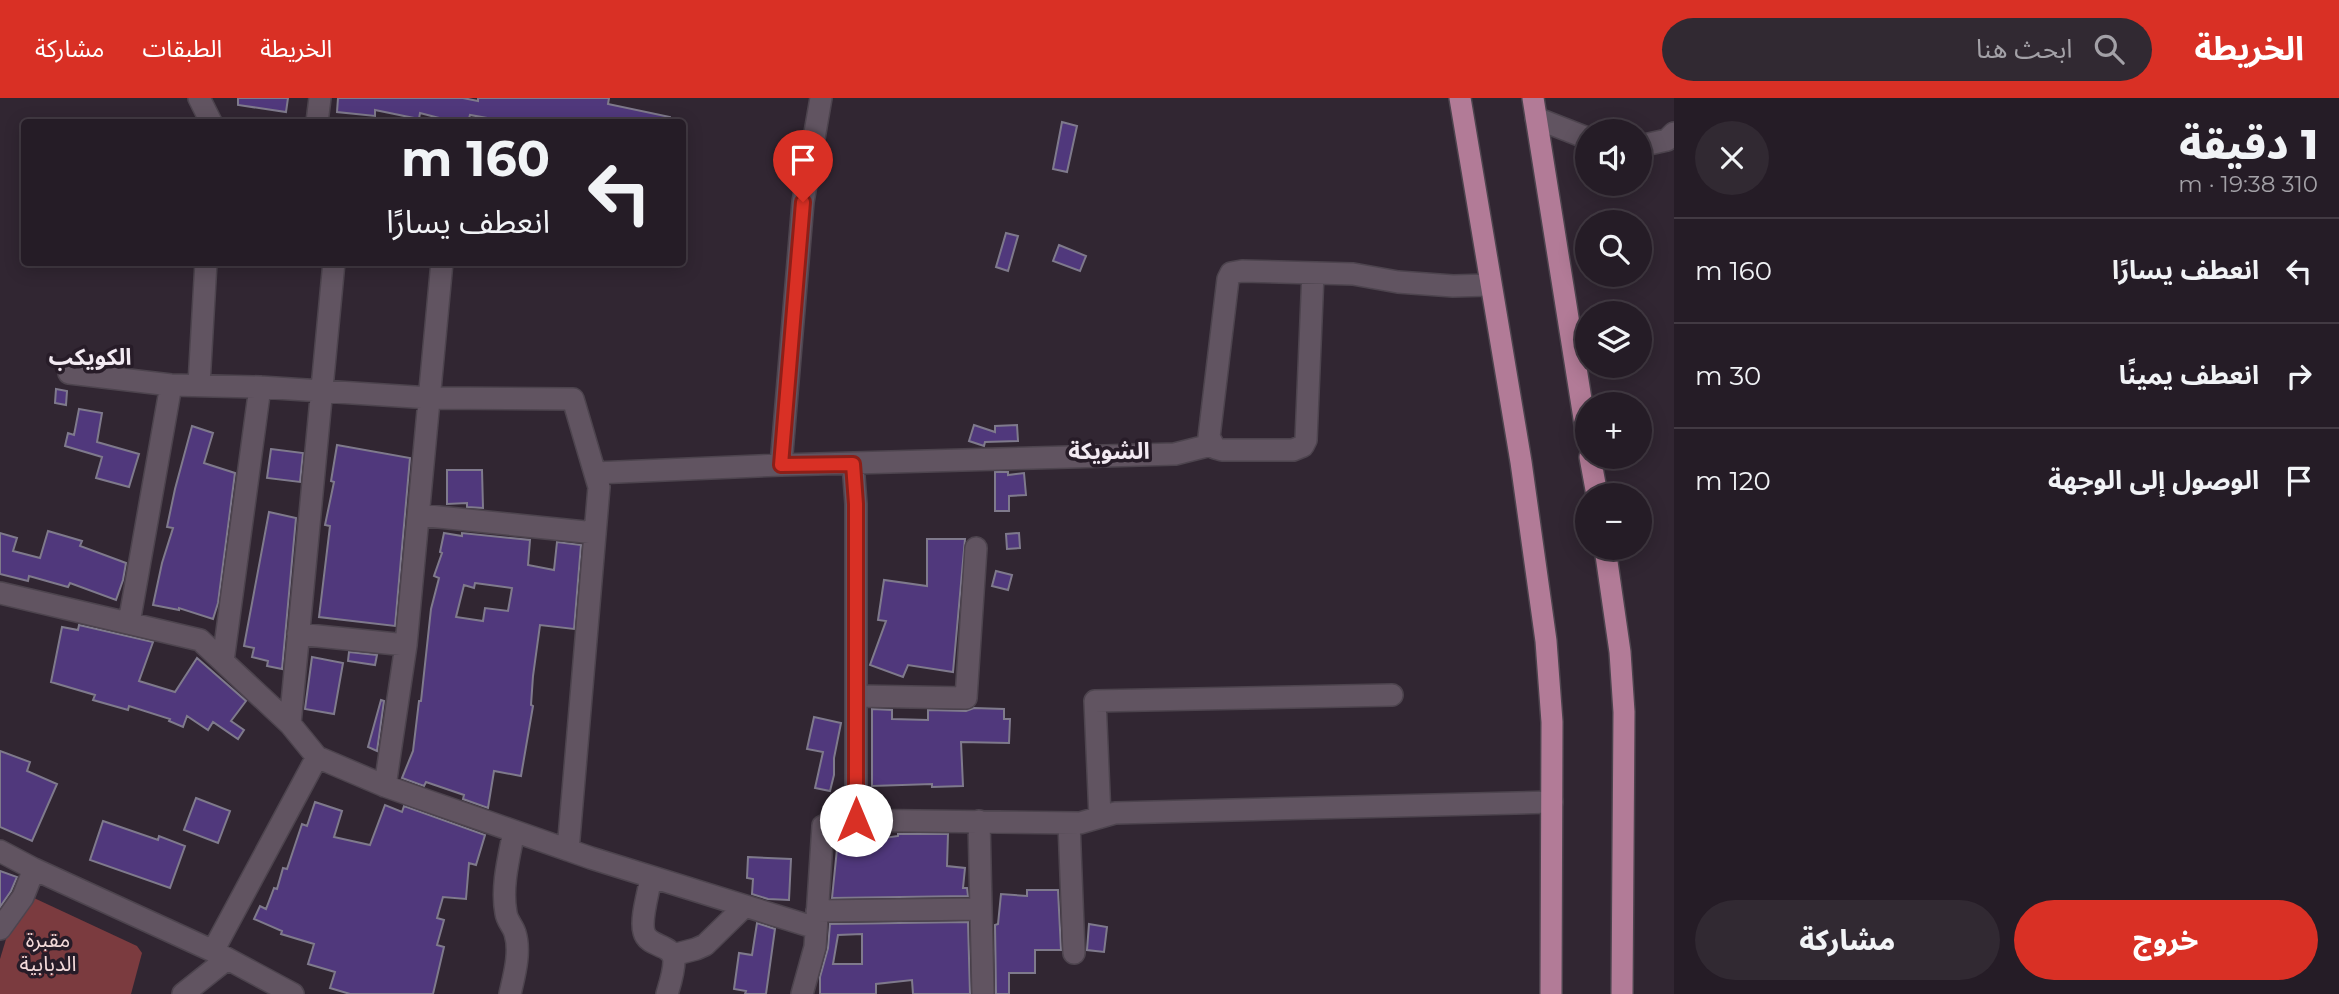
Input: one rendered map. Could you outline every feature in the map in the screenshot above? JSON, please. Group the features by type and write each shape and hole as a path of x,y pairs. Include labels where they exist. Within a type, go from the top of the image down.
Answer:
{"main road":[{"path":"1460,98 1521,462 1546,641 1552,722 1551,994"},
{"path":"1534,108 1580,392"},
{"path":"1607,560 1620,652 1624,712 1622,994"}],"street":[{"path":"199,98 210,119"},
{"path":"317,119 320,98"},
{"path":"781,465 803,202 821,98"},
{"path":"1534,108 1575,131"},
{"path":"1652,143 1667,140 1674,133"},
{"path":"199,384 206,266"},
{"path":"290,724 334,266"},
{"path":"385,786 406,645 442,266"},
{"path":"1211,444 1209,437 1228,279 1231,273 1242,271 1363,275 1398,282 1453,286 1490,285"},
{"path":"595,472 1175,454 1211,444 1222,450 1293,450 1303,446 1306,440 1313,273"},
{"path":"69,373 171,385 260,387 430,398 573,399 599,487 568,850"},
{"path":"129,623 171,385"},
{"path":"223,661 260,387"},
{"path":"853,464 856,504 856,820"},
{"path":"419,515 595,533"},
{"path":"857,696 966,698 976,548"},
{"path":"0,593 200,640 290,724 317,757 385,786 651,877 745,906 817,919 981,909"},
{"path":"298,634 406,645"},
{"path":"1100,817 1095,701 1392,695"},
{"path":"189,992 220,955 317,757"},
{"path":"802,994 815,947 823,826 839,820 1080,823 1115,813 1552,802"},
{"path":"979,821 983,994"},
{"path":"1069,823 1074,953"},
{"path":"510,994 516,966 517,942 506,914 505,891 514,831"},
{"path":"0,851 220,955 293,994"},
{"path":"0,929 23,897 34,869"},
{"path":"651,877 643,925 644,935 648,940 669,949 673,955 673,970 667,994"},
{"path":"673,955 705,945 745,906"}],"green space":[{"name":"مقبرة الدبابية","path":"34,898 137,946 142,953 131,994 0,994 0,959 10,926"}],"building":[{"path":"238,98 288,98 286,112 238,105"},
{"path":"338,98 463,98 478,101 478,98 609,98 608,104 670,119 493,119 470,115 469,119 443,119 420,113 419,119 375,110 375,116 337,112"},
{"path":"1062,122 1077,126 1067,172 1053,169"},
{"path":"1006,233 1018,236 1008,271 996,267"},
{"path":"1059,245 1086,256 1080,271 1053,261"},
{"path":"56,389 67,391 66,405 55,403"},
{"path":"79,409 102,413 97,442 139,454 129,487 96,478 102,457 65,446 68,433 74,435"},
{"path":"974,425 995,432 995,426 1017,425 1018,441 985,442 984,446 969,441"},
{"path":"192,426 213,433 204,463 235,473 218,603 213,619 179,608 153,605 173,528 167,527 175,489"},
{"path":"337,445 410,458 395,626 319,617 330,526 325,525 334,482 331,481"},
{"path":"271,449 303,453 300,482 267,478"},
{"path":"447,470 482,470 483,508 467,507 467,503 447,504"},
{"path":"995,472 1008,472 1008,475 1024,473 1026,495 1009,496 1009,511 995,511"},
{"path":"269,512 296,518 282,669 267,666 268,661 252,657 254,648 244,646"},
{"path":"48,531 82,541 80,546 126,563 116,600 70,583 68,587 29,576 28,581 0,574 0,533 17,538 13,551 40,558"},
{"path":"444,533 530,540 528,565 554,570 557,542 581,545 574,629 540,625 533,676 533,706 521,776 494,771 488,808 463,799 464,795 426,782 424,786 402,778 413,751 431,609 439,578 434,576 442,553","holes":["475,583 512,588 508,611 485,608 483,621 456,617 464,585 474,588"]},
{"path":"1019,533 1020,548 1007,549 1006,534"},
{"path":"927,539 965,539 953,672 908,665 903,677 870,665 886,621 878,620 884,580 927,586"},
{"path":"996,571 1012,575 1008,590 992,586"},
{"path":"79,625 153,642 139,681 175,692 197,658 246,701 231,721 244,730 238,739 213,722 208,730 187,716 183,727 169,721 170,719 129,706 128,710 93,700 95,695 51,682 62,627 78,630"},
{"path":"349,652 377,655 375,665 348,661"},
{"path":"312,657 343,663 334,714 305,709"},
{"path":"381,700 384,701 377,751 368,747"},
{"path":"974,708 1004,709 1004,719 1010,719 1009,743 961,742 963,786 872,786 872,709 892,710 892,719 928,720 928,710 966,711"},
{"path":"814,717 841,723 830,791 815,788 823,752 807,749"},
{"path":"0,751 30,762 27,771 57,784 32,841 0,827"},
{"path":"196,798 230,811 218,843 184,830"},
{"path":"315,802 342,811 334,837 370,845 385,805 402,812 404,806 485,835 476,865 469,863 466,899 443,897 437,918 444,920 437,945 444,947 433,994 350,994 330,988 335,972 308,964 314,944 281,934 282,931 254,919 260,906 266,909 274,888 277,889 283,868 287,869 302,824 307,826"},
{"path":"103,821 158,840 159,836 185,846 170,888 90,860"},
{"path":"898,834 948,834 947,866 965,868 963,888 967,888 968,896 832,898 837,849 860,849 860,837 871,837 871,840"},
{"path":"748,857 791,859 789,900 768,899 752,894 753,879 747,878"},
{"path":"0,871 17,877 0,907"},
{"path":"1027,890 1058,890 1061,950 1035,950 1035,973 1009,973 1009,994 996,994 995,925 998,924 1001,894 1027,896"},
{"path":"968,922 970,994 913,994 912,980 876,984 876,994 820,994 820,977 828,948 830,924","holes":["862,934 862,964 833,964 838,935"]},
{"path":"757,923 775,929 766,994 745,994 746,991 734,989 739,953 752,955"},
{"path":"1089,924 1107,927 1104,952 1087,950"}],"district":[{"name":"الكويكب","path":"90,357"},
{"name":"الشويكة","path":"1109,451"}],"route":[{"path":"803,202 781,465 853,464 856,504 856,820"}]}
